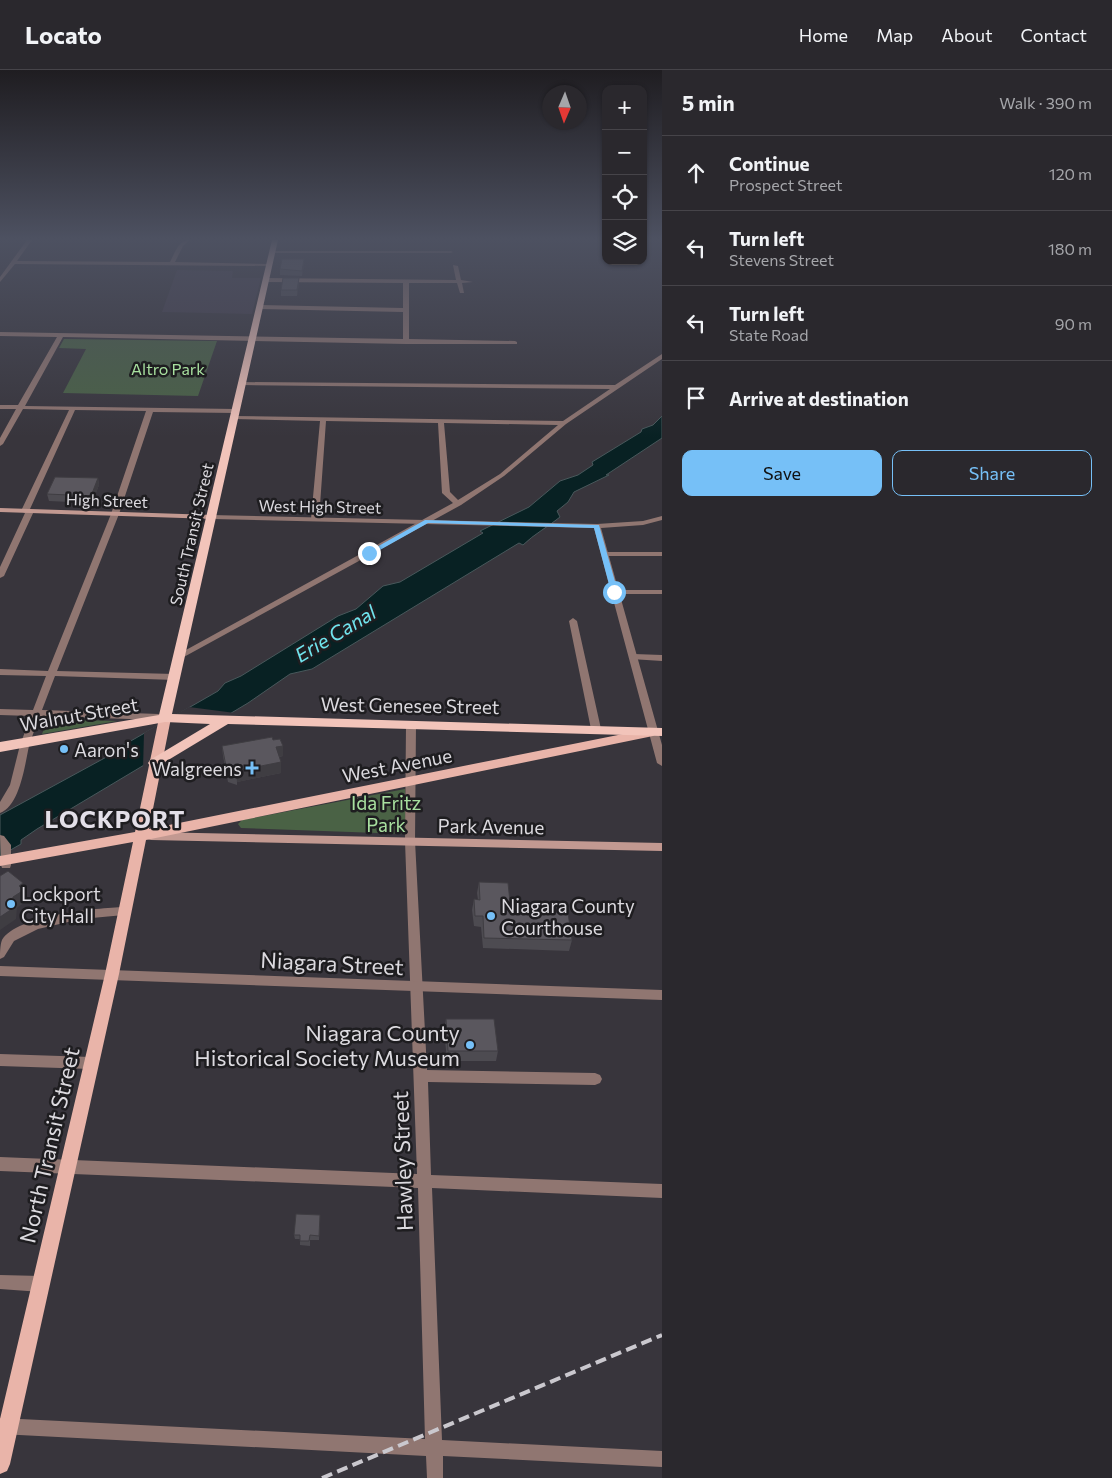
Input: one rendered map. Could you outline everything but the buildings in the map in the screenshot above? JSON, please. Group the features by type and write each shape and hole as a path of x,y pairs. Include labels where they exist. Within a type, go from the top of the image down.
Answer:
{"highway":[{"name":"South Transit Street","path":"166,719 260,307"},
{"name":"West Genesee Street","path":"166,719 658,732"},
{"name":"Walnut Street","path":"0,747 166,719"},
{"path":"154,767 231,720"}],"main road":[{"name":"High Street","path":"0,510 213,517"},
{"name":"South Transit Street","path":"140,836 166,719"},
{"name":"West Avenue","path":"4,861 140,836 658,732"},
{"name":"Park Avenue","path":"140,836 662,847"},
{"name":"North Transit Street","path":"0,1464 4,1426 41,1284 90,1063 112,974 140,836"}],"street":[{"path":"406,306 406,342"},
{"path":"260,307 406,310"},
{"path":"0,334 252,340 515,343"},
{"path":"0,444 61,336"},
{"path":"179,656 427,522 458,503 502,475 564,423 662,356"},
{"path":"242,383 616,387"},
{"path":"0,407 150,410 323,419 564,423"},
{"path":"0,576 73,408"},
{"path":"0,809 7,803 25,742 49,674 114,514 150,410"},
{"path":"315,519 323,419"},
{"path":"441,420 446,493 458,503"},
{"name":"West High Street","path":"213,517 597,526 642,523 662,518"},
{"path":"597,526 614,592 658,732 662,763"},
{"path":"605,554 662,554"},
{"path":"614,592 662,592"},
{"path":"573,621 596,729"},
{"path":"634,657 662,658"},
{"path":"0,672 175,677"},
{"path":"0,712 166,719"},
{"name":"Hawley Street","path":"411,724 410,841 422,1076 434,1478"},
{"path":"0,839 6,845 4,861"},
{"path":"0,954 9,938 37,925 99,912 124,911"},
{"name":"Niagara Street","path":"0,971 662,995"},
{"path":"0,1060 90,1063"},
{"path":"422,1076 595,1079"},
{"path":"0,1164 662,1191"},
{"path":"0,1282 41,1284"},
{"path":"4,1426 662,1459"}],"shaded area":[{"path":"164,306 254,306 252,314 162,312"}],"green space":[{"name":"Altro Park","path":"64,339 217,341 198,396 63,393 86,349 59,348"},
{"path":"48,719 117,721 42,734"},
{"name":"Ida Fritz Park","path":"405,789 406,834 241,828 238,824 242,820"}],"water":[{"name":"Erie Canal","path":"662,416 662,438 606,475 609,475 574,492 568,502 557,511 560,517 523,545 519,543 312,669 290,674 248,703 37,829 21,840 21,844 0,856 0,815 123,748 122,746 218,691 225,683 241,676 338,616 356,609 383,586 400,582 483,533 480,531 529,507 560,481 578,475 593,465 592,462 641,432 642,429 653,425"}],"pier":[{"path":"189,707 235,713 143,769 144,733"}],"railway":[{"path":"322,1478 662,1335"}],"place":[{"name":"Aaron's","path":"64,749"},
{"name":"Walgreens","path":"252,768"},
{"name":"Lockport City Hall","path":"11,904"},
{"name":"Niagara County Courthouse","path":"491,916"},
{"name":"Niagara County Historical Society Museum","path":"470,1045"}],"district":[{"name":"LOCKPORT","path":"115,818"}],"route":[{"path":"369,553 427,522 597,526 614,592"}]}
